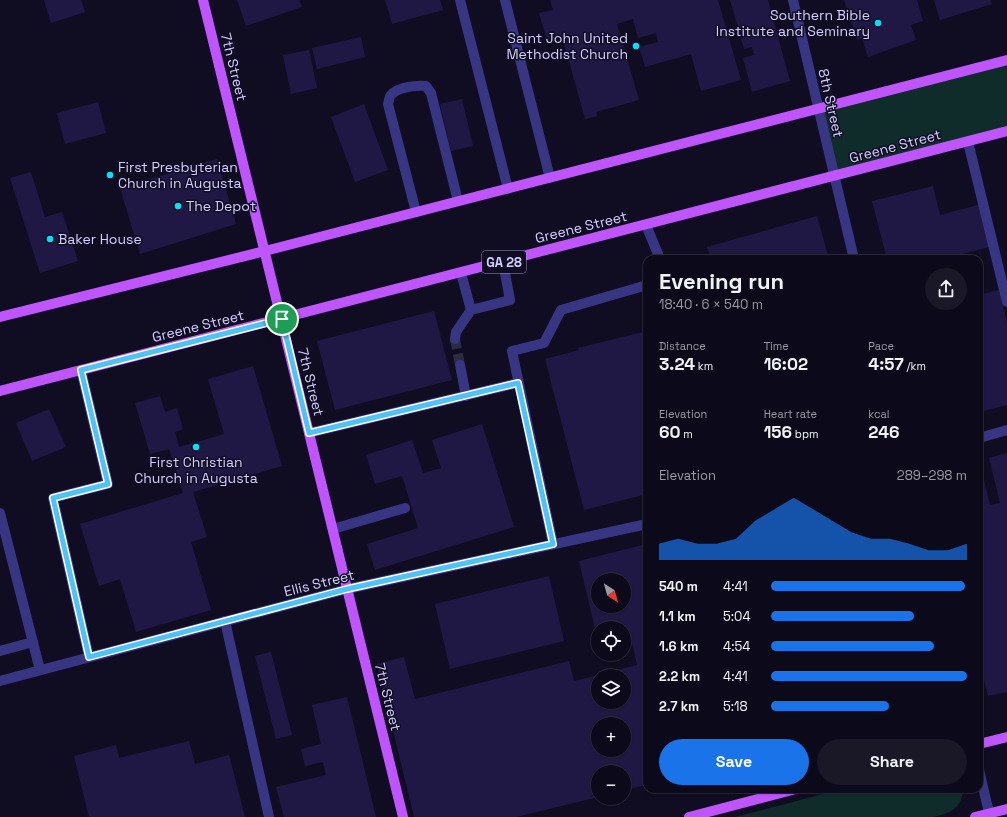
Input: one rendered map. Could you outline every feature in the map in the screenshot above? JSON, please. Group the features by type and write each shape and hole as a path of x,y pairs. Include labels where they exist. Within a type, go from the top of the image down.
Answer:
{"main road":[{"name":"7th Street","path":"203,0 403,817"},
{"path":"0,318 1007,60"},
{"name":"Greene Street","path":"0,391 1007,132"},
{"path":"983,743 1007,737"},
{"path":"689,817 764,793"},
{"path":"975,817 990,815 1007,809"}],"street":[{"path":"460,0 508,189"},
{"path":"505,0 550,178"},
{"name":"8th Street","path":"793,0 853,255"},
{"path":"416,212 388,104 389,96 396,91 418,85 426,86 431,93 458,201"},
{"path":"968,142 1007,302"},
{"path":"646,225 658,255"},
{"path":"455,339 456,332 471,310 510,300 503,262"},
{"path":"461,273 471,310"},
{"path":"553,544 512,351 544,343 562,310 643,286"},
{"path":"460,365 466,396"},
{"path":"81,370 108,484 53,498 89,657"},
{"path":"309,433 518,383"},
{"path":"983,437 1007,430"},
{"path":"333,530 405,508"},
{"path":"0,513 3,538 40,670"},
{"name":"Ellis Street","path":"0,681 347,589 643,525"},
{"path":"225,621 269,817"},
{"path":"0,651 33,642"},
{"path":"983,786 990,815"}],"green space":[{"path":"1007,60 1007,131 834,176 819,109"},
{"path":"827,793 962,793 958,806 950,812 933,817 735,817"}],"building":[{"path":"44,0 81,0 85,12 51,23"},
{"path":"237,0 299,0 302,7 246,26"},
{"path":"385,0 440,0 443,10 392,24"},
{"name":"Saint John United Methodist Church","path":"550,0 718,0 741,80 701,91 691,54 645,67 639,47 658,42 656,33 638,38 633,19 617,24 639,100 596,112 597,116 585,119 562,36 547,40 539,13 553,10"},
{"path":"730,0 768,0 790,81 752,92 743,58 754,55 752,47 744,49"},
{"path":"844,0 917,0 923,21 911,25 916,40 868,57 862,38 857,40"},
{"path":"934,0 990,0 992,4 940,20"},
{"path":"361,37 365,57 317,69 312,48"},
{"path":"309,50 317,88 291,94 283,55"},
{"path":"462,99 473,146 451,151 440,104"},
{"path":"98,102 106,133 65,144 57,113"},
{"path":"364,104 388,170 355,182 331,117"},
{"name":"The Depot","path":"217,159 236,224 140,254 120,188"},
{"name":"Baker House","path":"31,172 45,217 62,212 78,261 40,273 10,178"},
{"path":"933,186 940,215 982,204 993,246 958,255 886,255 872,201"},
{"path":"817,216 828,255 710,255 707,247"},
{"path":"999,290 1007,322 1007,405 983,411 983,294"},
{"path":"434,311 452,380 335,410 317,341"},
{"path":"643,332 643,495 584,510 545,359 579,350 578,348"},
{"path":"253,366 282,466 193,492 207,537 191,542 211,610 136,632 120,579 99,586 80,524 183,493 169,449 150,454 135,403 160,396 165,412 177,408 183,429 175,432 179,447 224,434 208,379"},
{"path":"49,409 66,447 32,461 16,423"},
{"path":"482,424 514,527 375,570 367,544 418,528 402,476 375,484 366,455 412,440 423,473 441,468 432,440"},
{"path":"1007,453 1007,692 988,696 983,675 983,477 990,505 1000,503 989,458"},
{"path":"643,545 643,786 631,788 631,765 591,765 591,799 516,817 414,817 377,664 404,657 415,699 569,661 574,681 591,677 591,709 631,709 631,669 621,669 637,665 631,638 631,621 593,621 591,613 631,613 631,573 591,573 591,612 579,561"},
{"path":"549,576 564,641 450,669 435,604"},
{"path":"271,652 292,735 276,739 255,656"},
{"path":"347,697 376,817 284,817 276,787 326,775 323,762 305,766 301,749 321,744 312,705"},
{"path":"189,741 195,764 229,755 245,817 89,817 74,756 116,745 119,758"}],"tunnel":[{"path":"455,339 460,365"}],"place":[{"name":"Southern Bible Institute and Seminary","path":"878,23"},
{"name":"Saint John United Methodist Church","path":"636,46"},
{"name":"First Presbyterian Church in Augusta","path":"110,175"},
{"name":"The Depot","path":"178,206"},
{"name":"Baker House","path":"50,239"},
{"name":"First Christian Church in Augusta","path":"196,447"}],"route":[{"path":"282,319 309,433 518,383 553,544 347,589 89,657 53,498 108,484 81,370 282,319"}]}
